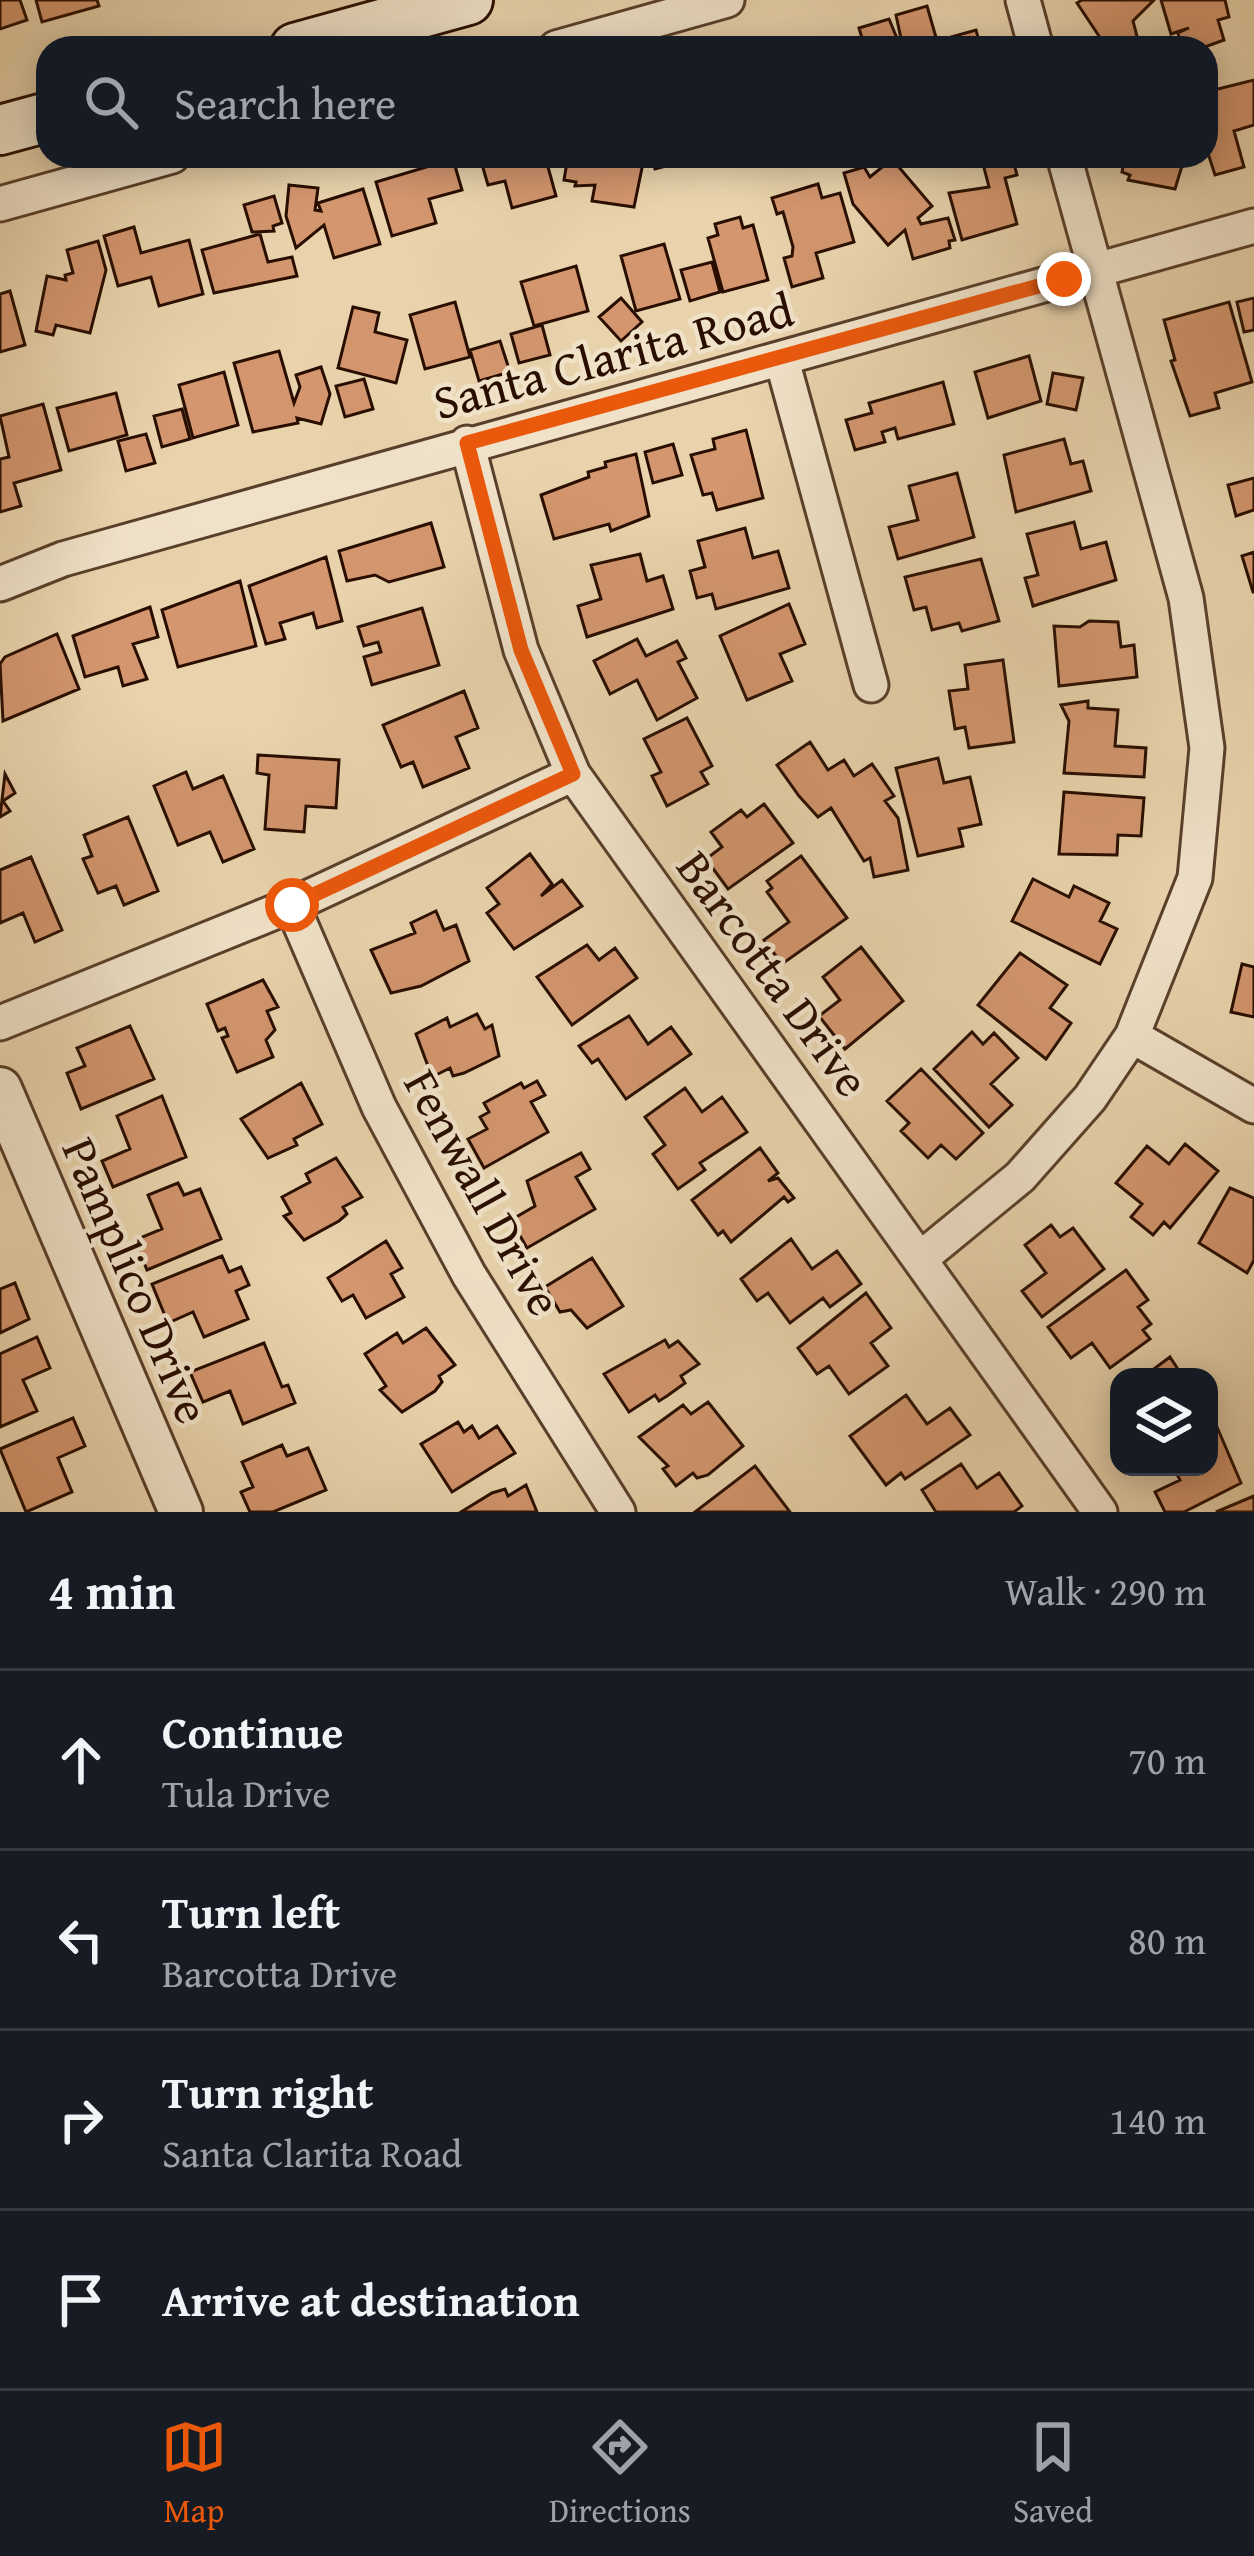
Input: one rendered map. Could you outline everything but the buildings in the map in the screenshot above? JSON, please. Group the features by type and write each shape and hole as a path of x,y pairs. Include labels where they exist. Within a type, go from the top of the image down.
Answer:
{"main road":[{"path":"338,36 468,0"},
{"path":"0,130 36,120"}],"street":[{"path":"599,36 727,0"},
{"path":"1023,0 1033,36"},
{"path":"0,204 129,168"},
{"path":"920,1258 1020,1177 1090,1098 1132,1036 1195,878 1207,748 1186,598 1067,168"},
{"name":"Santa Clarita Road","path":"0,584 63,559 467,443 782,360 1254,226"},
{"path":"782,360 872,685"},
{"name":"Barcotta Drive","path":"467,443 521,650 573,774 1100,1512"},
{"path":"0,1023 292,905 573,774"},
{"name":"Fenwall Drive","path":"292,905 379,1107 470,1274 618,1512"},
{"path":"1132,1036 1254,1106"},
{"name":"Pamplico Drive","path":"0,1089 181,1512"}],"route":[{"path":"292,905 573,774 521,650 467,443 1064,279"}]}
